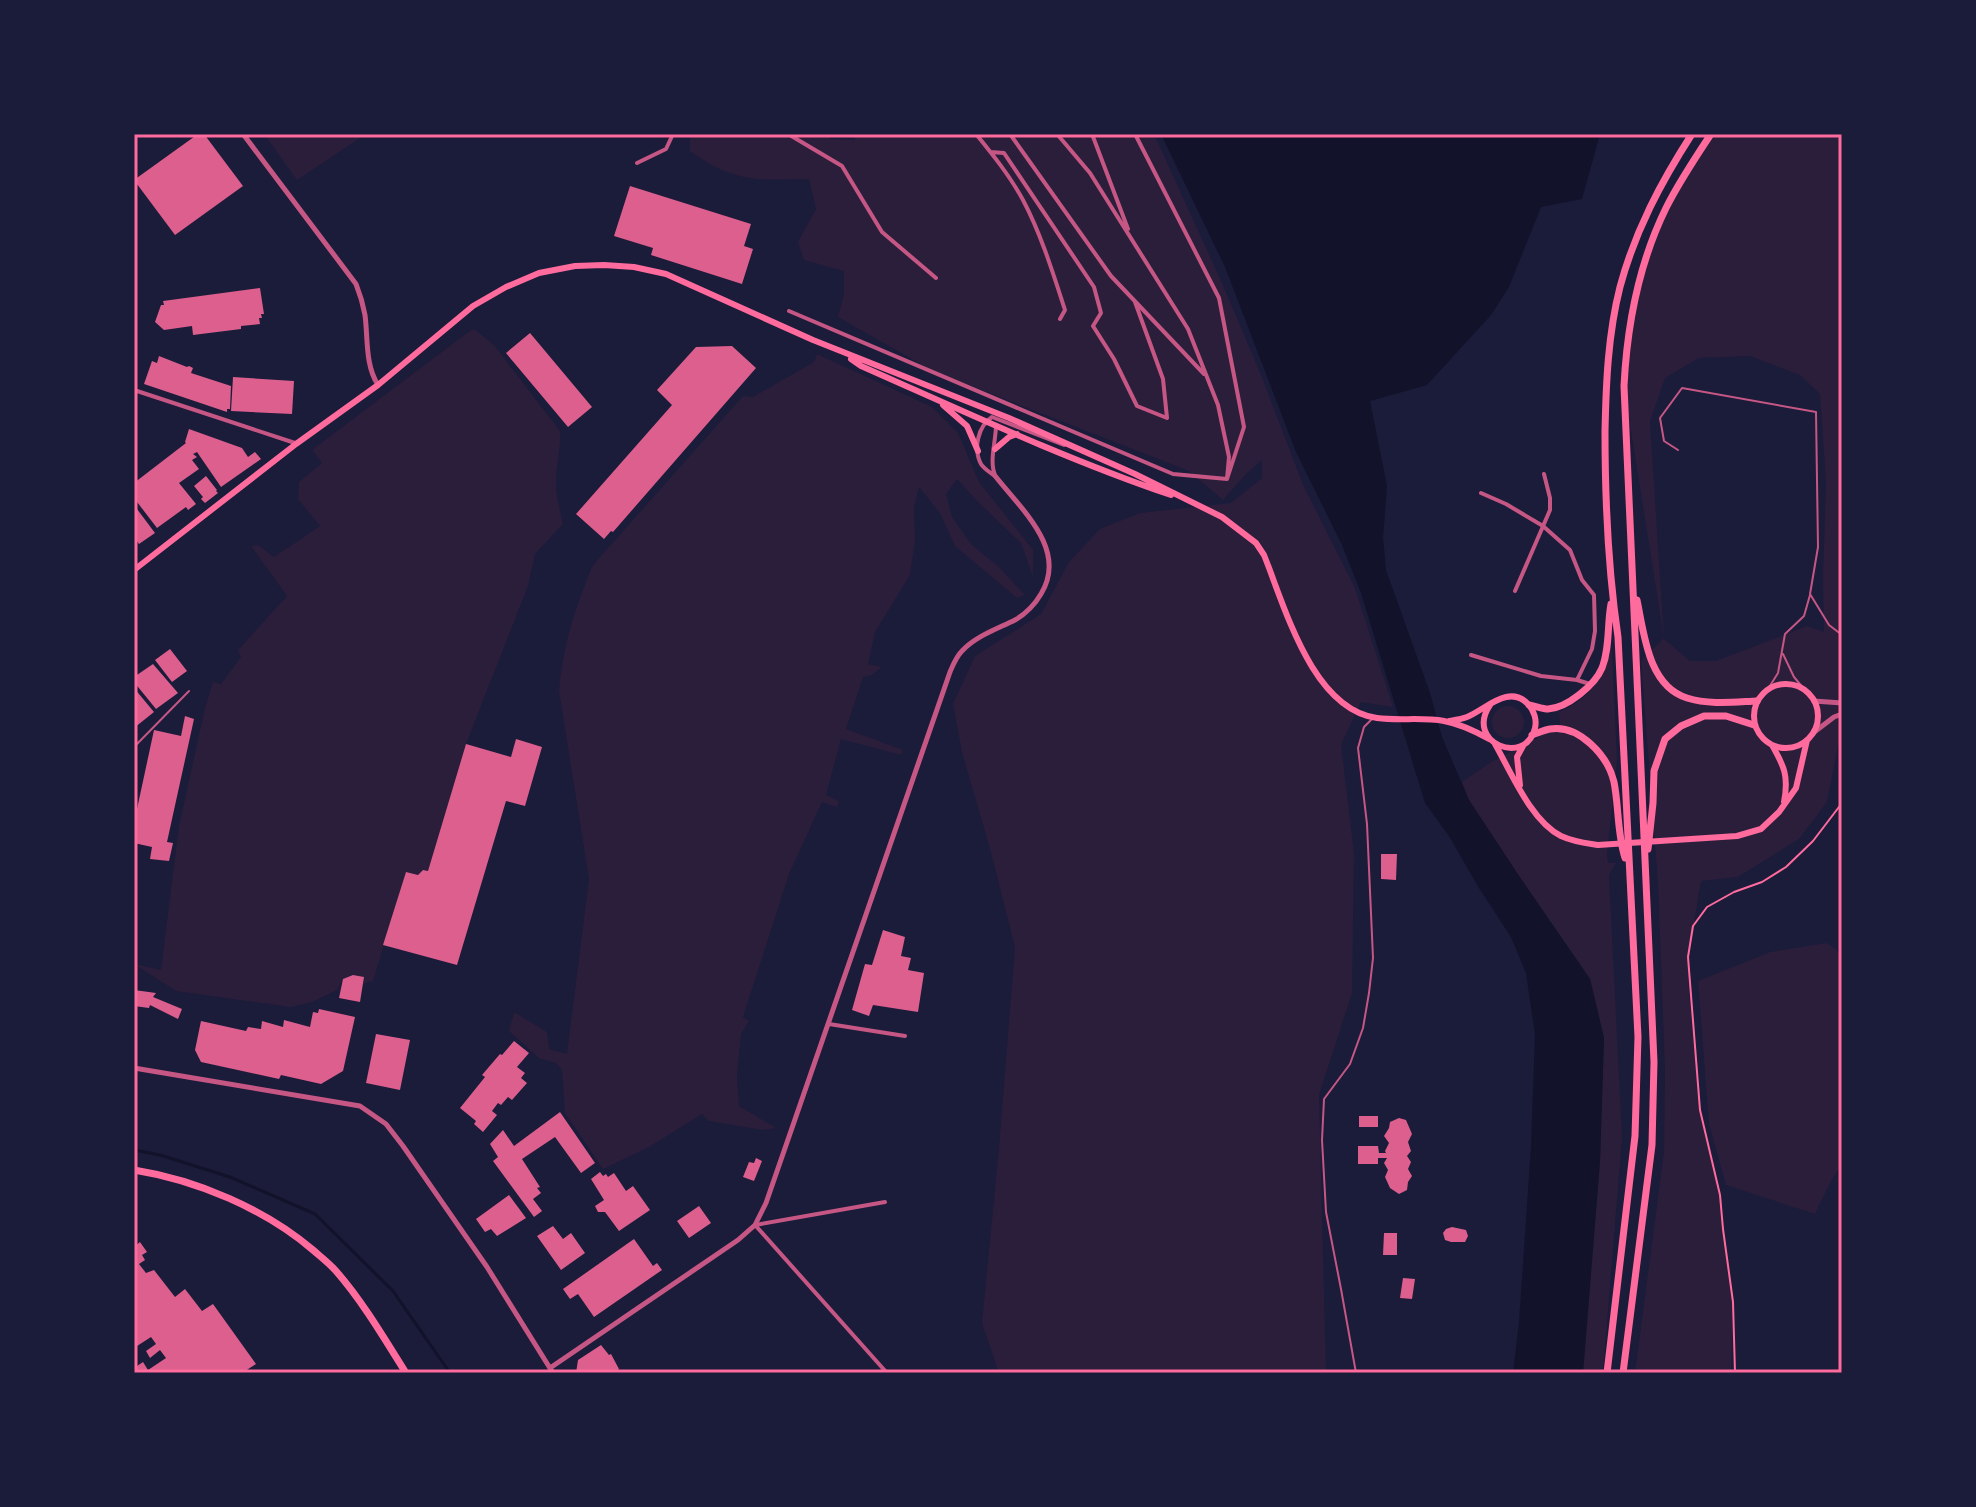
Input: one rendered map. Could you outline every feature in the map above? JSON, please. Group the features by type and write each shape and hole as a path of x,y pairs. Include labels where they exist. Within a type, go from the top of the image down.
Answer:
{"main road":[{"path":"1607,1373 1635,1136 1638,1037 1618,637 1612,595 1605,477 1606,389 1620,288 1645,216 1669,169 1692,134"},
{"path":"1623,1373 1652,1145 1654,1062 1624,386 1626,350 1639,285 1665,210 1711,134"},
{"path":"134,570 296,444 378,385 473,306 539,273 575,266 634,267 666,274 844,353 976,405 1198,504 1222,517 1256,543 1264,555 1305,656 1326,688 1348,708 1374,718 1448,722 1474,730 1509,748 1523,744"},
{"path":"844,353 861,366 989,419 996,426 1130,481 1198,504"},
{"path":"934,398 967,426 978,451"},
{"path":"995,449 1017,434"},
{"path":"1632,575 1647,647 1663,681 1685,698 1714,702 1757,701"},
{"path":"1529,705 1548,709 1569,703 1602,669 1612,595"},
{"path":"1772,745 1790,748 1807,740 1813,733 1818,714 1814,701 1804,689 1785,684 1768,689 1754,709 1754,725 1758,733 1772,745 1785,767 1783,805"},
{"path":"1448,722 1510,696 1529,705 1536,720 1532,735"},
{"path":"1490,705 1484,725 1521,793 1538,816 1558,835 1580,843 1737,836 1761,829 1779,812 1796,788 1807,740"},
{"path":"1645,870 1654,771 1665,739 1681,726 1704,716 1726,716 1754,725"},
{"path":"1521,793 1517,757 1532,735 1553,728 1571,731 1585,738 1599,752 1613,779 1619,835 1629,873"},
{"path":"134,1170 193,1184 253,1210 292,1232 334,1268 366,1309 405,1373"}],"street":[{"path":"243,134 356,284 363,302 370,364 378,385"},
{"path":"637,163 666,149 673,134"},
{"path":"788,134 842,166 882,232 936,278"},
{"path":"976,134 1023,200 1040,237 1065,310 1060,319"},
{"path":"1010,134 1111,276 1207,378"},
{"path":"1057,134 1090,173 1188,329 1218,405 1229,457 1227,479"},
{"path":"1092,134 1131,238"},
{"path":"1135,134 1219,298 1244,427 1227,479"},
{"path":"991,152 1004,153 1094,287 1101,313 1093,326 1114,359 1137,406 1167,418 1163,379 1135,302"},
{"path":"789,311 1173,474 1227,479"},
{"path":"134,390 296,444"},
{"path":"976,405 989,419 1089,454"},
{"path":"989,419 978,437 978,451 981,465 996,477"},
{"path":"134,1068 360,1106 386,1124 487,1267 552,1370 738,1240 755,1225 766,1203 950,672 960,652 973,641 1025,614 1046,586 1051,568 1048,549 990,464 995,449 996,426"},
{"path":"1515,591 1550,510 1544,474"},
{"path":"1481,493 1543,526 1570,550 1582,580 1594,595 1592,649 1577,680"},
{"path":"1471,655 1541,676 1590,684"},
{"path":"1814,701 1842,703"},
{"path":"1813,733 1842,714"},
{"path":"829,1024 905,1036"},
{"path":"755,1225 885,1202"},
{"path":"755,1225 887,1373"}],"lane":[{"path":"1678,450 1664,441 1660,418 1682,388 1816,412 1818,547 1810,594 1804,616 1785,634 1778,673 1768,689"},
{"path":"1810,594 1829,625 1842,635"},
{"path":"1782,653 1804,689"},
{"path":"134,750 189,691"},
{"path":"1356,1373 1326,1212 1322,1140 1324,1099 1350,1064 1363,1028 1373,958 1367,824 1358,748 1364,727 1374,718"}],"path":[{"path":"1735,1373 1733,1302 1720,1195 1698,1096 1688,957 1693,926 1707,907 1734,892 1762,882 1786,867 1813,841 1842,803"}],"shaded area":[{"path":"264,134 366,134 297,180"},
{"path":"690,134 830,134 830,139 855,140 855,134 1154,134 1222,283 1304,487 1355,588 1393,707 1361,702 1341,745 1354,853 1352,993 1319,1095 1326,1373 999,1373 982,1323 1015,947 962,752 953,704 975,656 1041,614 1069,562 1100,529 1140,513 1231,503 1262,478 1262,460 1223,500 1189,471 933,371 838,317 844,295 844,271 804,260 798,242 816,209 809,179 760,179 733,174 690,151"},
{"path":"1161,134 1600,134 1582,199 1541,207 1509,287 1491,315 1427,385 1370,401 1387,486 1383,538 1386,570 1430,693 1442,737 1469,800 1590,979 1604,1038 1600,1161 1583,1373 1513,1373 1531,1147 1535,1035 1526,973 1511,937 1425,803 1361,593 1342,545 1296,452 1225,267"},
{"path":"1711,134 1842,134 1842,744 1838,746 1827,802 1799,839 1738,877 1701,881 1688,957 1700,1110 1720,1195 1733,1302 1731,1373 1635,1373 1664,1152 1665,1069 1658,883 1641,661 1664,638 1690,661 1716,661 1807,626 1824,632 1826,483 1820,394 1800,375 1750,356 1699,358 1665,378 1650,421 1664,637 1624,387 1639,285 1665,210"},
{"path":"474,329 494,345 560,431 556,484 563,524 535,554 528,586 466,744 428,871 423,870 418,875 406,872 373,981 363,984 364,977 352,975 343,979 337,990 312,1002 291,1007 176,991 134,964 161,970 179,826 213,682 221,684 241,657 238,650 287,596 251,546 258,545 274,557 320,526 298,499 299,482 322,463 312,450"},
{"path":"817,354 932,407 958,433 979,482 1033,550 1033,577 1021,543 957,479 946,494 952,517 971,544 999,567 1025,595 1017,598 955,546 940,513 919,487 914,508 915,540 910,575 875,632 868,664 882,667 872,675 863,677 846,729 903,750 901,755 841,739 826,795 839,801 837,807 822,802 789,874 743,1017 749,1021 741,1034 737,1075 739,1106 776,1128 762,1130 709,1121 702,1114 649,1147 603,1169 565,1113 562,1070 556,1063 539,1058 509,1031 514,1012 547,1032 549,1049 567,1054 589,879 559,691 571,626 593,565 743,396 753,397 814,362"},
{"path":"1612,648 1617,760 1607,854 1608,863 1616,863 1609,875 1622,1137 1603,1373 1583,1373 1600,1161 1604,1038 1590,979 1469,800 1462,782 1491,762 1560,726 1559,712 1579,701 1593,687 1604,670"},
{"path":"1508,706 1519,711 1524,722 1519,733 1508,738 1497,733 1492,722 1497,711"},
{"path":"1827,943 1842,954 1842,1164 1815,1214 1726,1185 1709,1124 1698,981 1770,952"}],"building":[{"path":"198,134 204,134 243,186 175,235 134,180"},
{"path":"630,186 751,224 744,246 753,249 742,284 651,255 653,248 614,236"},
{"path":"260,288 264,314 259,318 260,324 193,335 192,326 164,330 155,322 163,301"},
{"path":"530,333 592,407 568,427 506,353"},
{"path":"732,346 756,368 604,539 576,514 672,405 657,390 696,347"},
{"path":"159,356 193,368 191,373 231,386 230,409 227,412 144,384 152,361 157,363"},
{"path":"233,377 294,381 292,414 231,411"},
{"path":"189,429 242,448 248,457 255,452 261,459 221,487 197,452 193,454 197,457 192,460 199,469 179,483 196,504 188,510 186,507 157,528 134,498 134,483 186,443"},
{"path":"206,476 218,493 205,503 194,486"},
{"path":"134,505 155,533 139,544 134,537"},
{"path":"170,649 187,671 172,682 155,660"},
{"path":"153,664 178,693 156,709 134,682 134,677"},
{"path":"134,688 154,712 134,728"},
{"path":"185,716 194,719 167,842 173,843 169,861 150,859 152,847 134,843 134,823 154,730 181,736"},
{"path":"516,739 542,747 525,806 506,801 457,965 383,945 406,872 418,875 423,870 428,871 466,744 511,757"},
{"path":"1381,854 1397,854 1396,880 1381,879"},
{"path":"883,930 905,937 901,956 911,958 908,970 924,973 918,1012 873,1005 869,1016 852,1010 865,964 872,965"},
{"path":"353,975 364,977 360,1002 339,998 343,979"},
{"path":"134,990 156,993 153,997 182,1009 178,1019 150,1005 149,1008 134,1006"},
{"path":"319,1009 355,1017 343,1071 321,1084 281,1075 279,1079 201,1062 195,1050 201,1021 246,1031 248,1027 261,1029 262,1021 283,1027 284,1020 310,1027 313,1012 318,1013"},
{"path":"376,1034 410,1040 400,1090 366,1083"},
{"path":"514,1041 529,1053 517,1067 525,1073 521,1078 527,1083 512,1100 508,1097 501,1105 498,1103 492,1111 497,1115 483,1132 474,1124 476,1121 460,1108 485,1077 482,1075"},
{"path":"560,1112 595,1163 581,1173 555,1137 522,1159 540,1187 537,1188 541,1193 533,1199 542,1211 534,1217 493,1161 498,1157 490,1144 503,1130 514,1146"},
{"path":"1359,1116 1378,1116 1378,1127 1359,1127"},
{"path":"1399,1118 1406,1120 1412,1134 1408,1142 1411,1151 1407,1156 1411,1162 1408,1169 1412,1176 1407,1190 1399,1194 1390,1188 1385,1177 1388,1170 1384,1163 1387,1158 1378,1158 1378,1164 1358,1164 1358,1146 1378,1146 1379,1153 1386,1153 1389,1143 1384,1136 1390,1122"},
{"path":"756,1158 762,1161 754,1181 743,1177 749,1162 754,1163"},
{"path":"600,1172 608,1177 614,1173 626,1191 633,1186 650,1210 619,1231 605,1212 598,1212 595,1206 604,1200 591,1179"},
{"path":"509,1195 526,1218 497,1236 491,1229 485,1232 476,1219"},
{"path":"699,1206 711,1223 689,1238 677,1221"},
{"path":"553,1226 563,1239 571,1233 585,1253 561,1270 537,1236"},
{"path":"1452,1227 1466,1230 1468,1236 1465,1242 1445,1240 1443,1233"},
{"path":"1384,1233 1397,1233 1397,1255 1383,1255"},
{"path":"634,1239 653,1266 657,1263 662,1270 594,1317 578,1294 570,1299 563,1289"},
{"path":"140,1242 147,1252 142,1255 145,1260 139,1264 146,1273 154,1270 175,1297 185,1289 202,1311 213,1304 256,1364 242,1373 134,1373 134,1368 143,1362 148,1370 166,1358 160,1350 150,1358 146,1351 156,1344 151,1337 134,1348 134,1247"},
{"path":"1403,1278 1415,1279 1412,1299 1400,1298"},
{"path":"601,1345 611,1354 619,1369 613,1373 576,1373 578,1360"}],"waterway":[{"path":"134,1150 230,1177 315,1214 393,1291 450,1373"}]}
